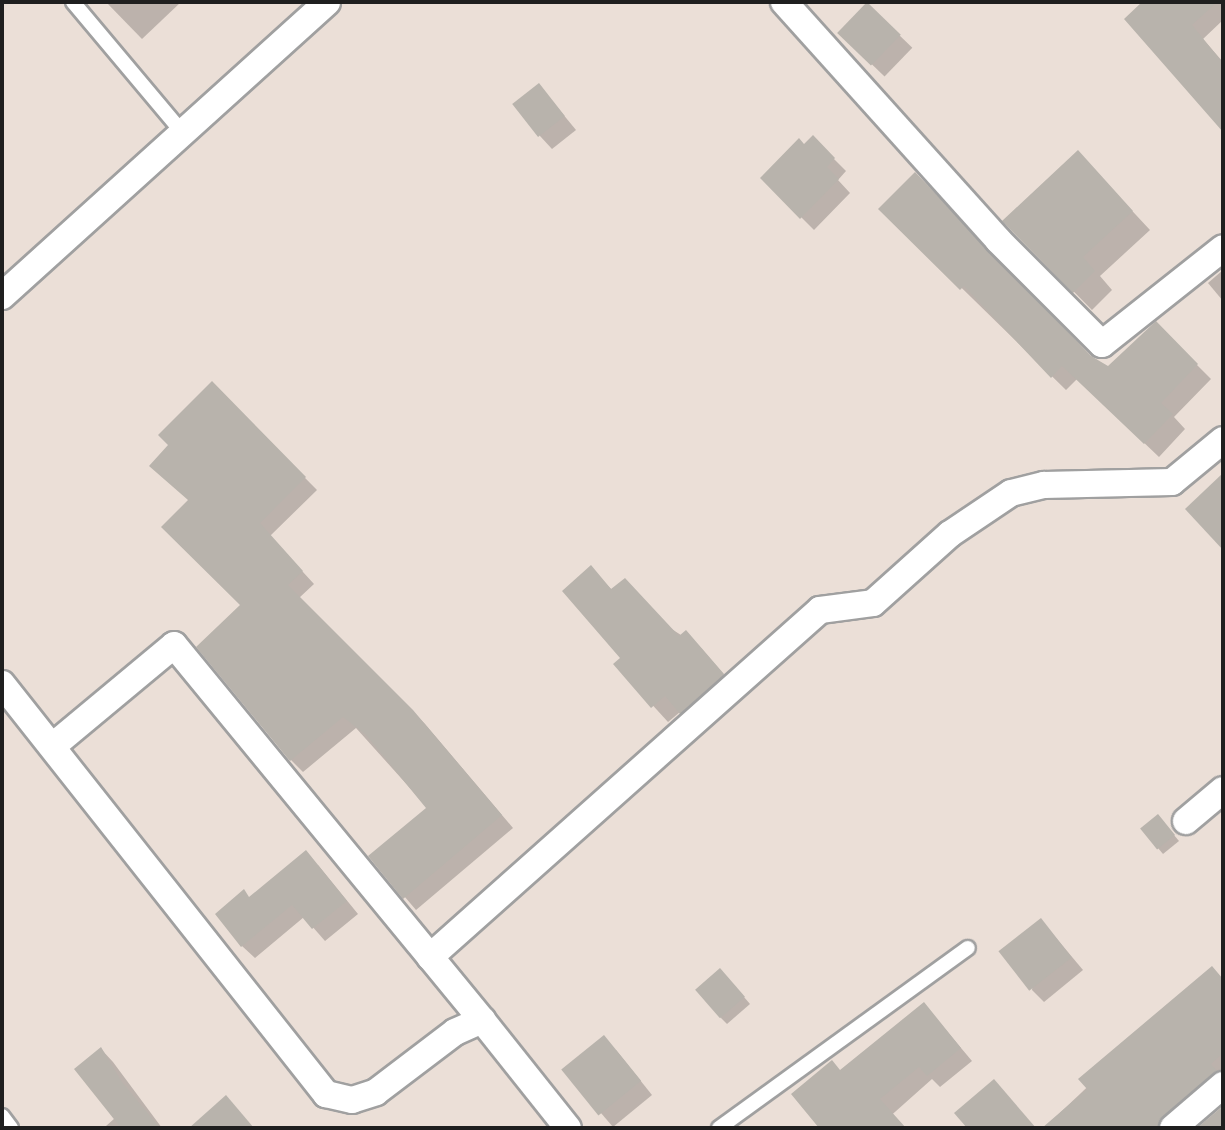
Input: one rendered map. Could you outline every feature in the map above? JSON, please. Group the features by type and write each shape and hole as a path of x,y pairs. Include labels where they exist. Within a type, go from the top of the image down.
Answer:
{"street":[{"path":"2,296 327,2"},
{"path":"784,2 998,240 1102,344 1223,248"},
{"path":"430,957 820,610 873,603 950,534 1011,493 1044,485 1172,482 1223,440"},
{"path":"54,745 174,645 568,1128"},
{"path":"2,684 54,745 326,1094 352,1100 376,1091 455,1032 482,1020"},
{"path":"1186,821 1223,790"},
{"path":"1173,1128 1223,1085"}],"lane":[{"path":"74,2 183,133"},
{"path":"719,1128 968,948"},
{"path":"2,1116 11,1128"}],"shaded area":[{"path":"2,2 1223,2 1223,1128 2,1128"}],"building":[{"path":"867,2 901,35 871,66 837,33"},
{"path":"1142,2 1217,2 1192,25 1223,63 1223,132 1124,19"},
{"path":"539,83 565,116 538,137 512,104"},
{"path":"813,135 835,158 827,167 839,179 800,219 760,178 799,138 804,144"},
{"path":"1078,150 1133,211 1083,257 1095,271 1073,293 1002,221"},
{"path":"915,172 1091,356 1108,366 1156,321 1198,364 1161,403 1173,414 1144,444 1062,366 1051,378 964,286 960,290 878,209"},
{"path":"212,381 306,477 260,523 303,571 288,585 413,710 502,815 403,899 368,856 426,808 366,735 343,717 290,761 196,647 240,605 161,527 188,500 149,466 168,445 158,435"},
{"path":"1223,473 1223,550 1185,509"},
{"path":"591,565 611,589 625,578 679,636 686,630 724,674 680,714 665,696 651,708 613,664 620,658 562,591"},
{"path":"1158,814 1175,835 1157,849 1140,828"},
{"path":"306,850 347,901 312,929 292,905 241,947 215,914 244,889 249,897"},
{"path":"1041,918 1072,957 1029,991 998,951"},
{"path":"1212,966 1223,979 1223,1053 1211,1064 1217,1071 1163,1116 1158,1128 1042,1128 1087,1089 1078,1079"},
{"path":"720,968 745,997 720,1018 695,990"},
{"path":"924,1002 961,1048 927,1076 919,1067 880,1099 906,1128 819,1128 791,1094 832,1060 840,1070"},
{"path":"604,1035 641,1081 598,1115 561,1070"},
{"path":"101,1047 122,1082 160,1128 121,1128 74,1069"},
{"path":"994,1079 1036,1128 967,1128 954,1113"},
{"path":"226,1095 254,1128 189,1128"},
{"path":"1223,1106 1223,1128 1197,1128"}]}
